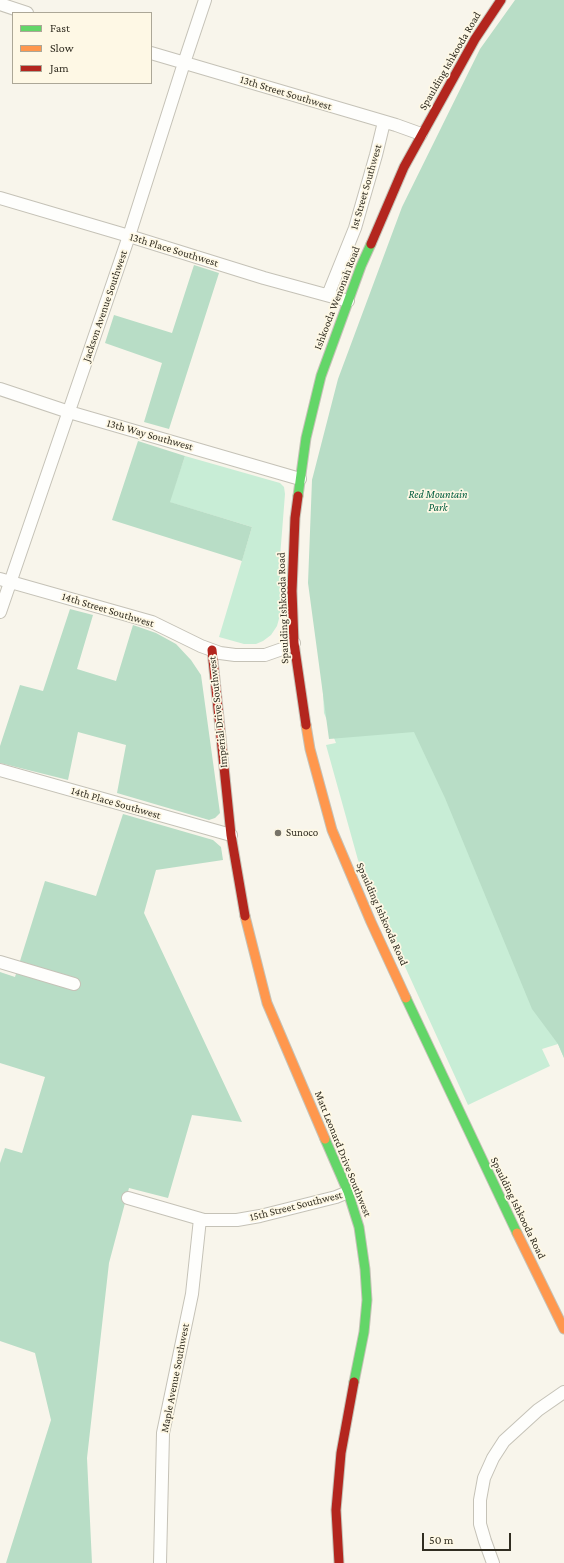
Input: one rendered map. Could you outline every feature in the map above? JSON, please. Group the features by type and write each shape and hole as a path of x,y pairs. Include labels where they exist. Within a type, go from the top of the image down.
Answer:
{"street":[{"name":"Jackson Avenue Southwest","path":"0,612 5,581 69,412 205,0"},
{"name":"Spaulding Ishkooda Road","path":"421,134 474,39 501,0"},
{"path":"2,5 24,12"},
{"name":"13th Street Southwest","path":"152,53 421,134"},
{"name":"1st Street Southwest","path":"328,295 355,228 384,122"},
{"name":"Ishkooda Wenonah Road","path":"300,478 306,438 321,376 348,301 381,219 404,167 421,134"},
{"name":"13th Place Southwest","path":"0,198 264,278 348,301"},
{"name":"13th Way Southwest","path":"0,389 69,412 300,478"},
{"name":"Spaulding Ishkooda Road","path":"300,478 292,554 294,643 300,693 310,749 332,830 371,922 506,1211 564,1329"},
{"name":"14th Street Southwest","path":"5,581 152,622 212,650"},
{"name":"Imperial Drive Southwest","path":"231,835 212,650 235,655 265,655 294,643"},
{"name":"14th Place Southwest","path":"0,770 231,835"},
{"name":"Matt Leonard Drive Southwest","path":"231,835 243,909 267,1003 348,1192 359,1226 365,1268 367,1300 360,1357 349,1404 341,1453 336,1510 339,1563"},
{"path":"0,962 74,984"},
{"name":"15th Street Southwest","path":"128,1198 200,1219 237,1220 260,1216 348,1192"},
{"name":"Maple Avenue Southwest","path":"160,1563 163,1433 192,1294 200,1219"},
{"path":"493,1563 480,1524 480,1500 484,1478 493,1458 504,1441 538,1410 564,1392"}],"green space":[{"name":"Red Mountain Park","path":"515,0 564,0 564,1058 558,1044 532,1009 445,798 414,732 329,739 308,583 312,480 338,379 402,207 480,49"},
{"name":"Red Mountain Park","path":"564,0 564,1058 558,1044 542,1049 550,1066 468,1105 358,860 326,745 336,743 324,713 312,480"},
{"path":"194,265 219,273 169,429 144,422 162,363 105,343 114,315 172,333"},
{"path":"138,441 185,456 170,502 252,527 242,561 112,520"},
{"path":"185,456 280,483 284,487 285,494 280,557 280,615 277,626 271,635 256,644 244,644 219,637 252,527 169,502"},
{"path":"70,609 93,615 77,669 116,681 133,625 156,633 176,644 191,660 201,675 220,813 215,818 209,820 117,793 126,745 78,732 68,780 0,763 0,746 20,685 43,691"},
{"path":"123,814 213,840 221,847 223,860 156,870 144,913 242,1122 192,1115 168,1198 129,1188 109,1263 87,1458 92,1563 6,1563 51,1420 35,1353 0,1341 0,1163 5,1148 22,1153 45,1077 0,1063 0,972 15,977 45,881 96,896"}],"traffic: fast":[{"path":"298,496 306,438 321,376 361,266 371,244"},
{"path":"406,998 517,1233"},
{"path":"325,1139 348,1192 359,1227 365,1269 367,1300 364,1332 354,1382"}],"traffic: slow":[{"path":"306,725 310,749 332,830 371,922 406,998"},
{"path":"245,916 267,1003 325,1139"},
{"path":"517,1233 564,1329"}],"traffic: jam":[{"path":"371,244 404,167 475,39 501,0"},
{"path":"298,496 295,518 292,591 294,643 306,725"},
{"path":"212,650 231,835 245,916"},
{"path":"339,1563 336,1510 341,1453 354,1382"}],"place":[{"name":"Sunoco","path":"278,833"}]}
